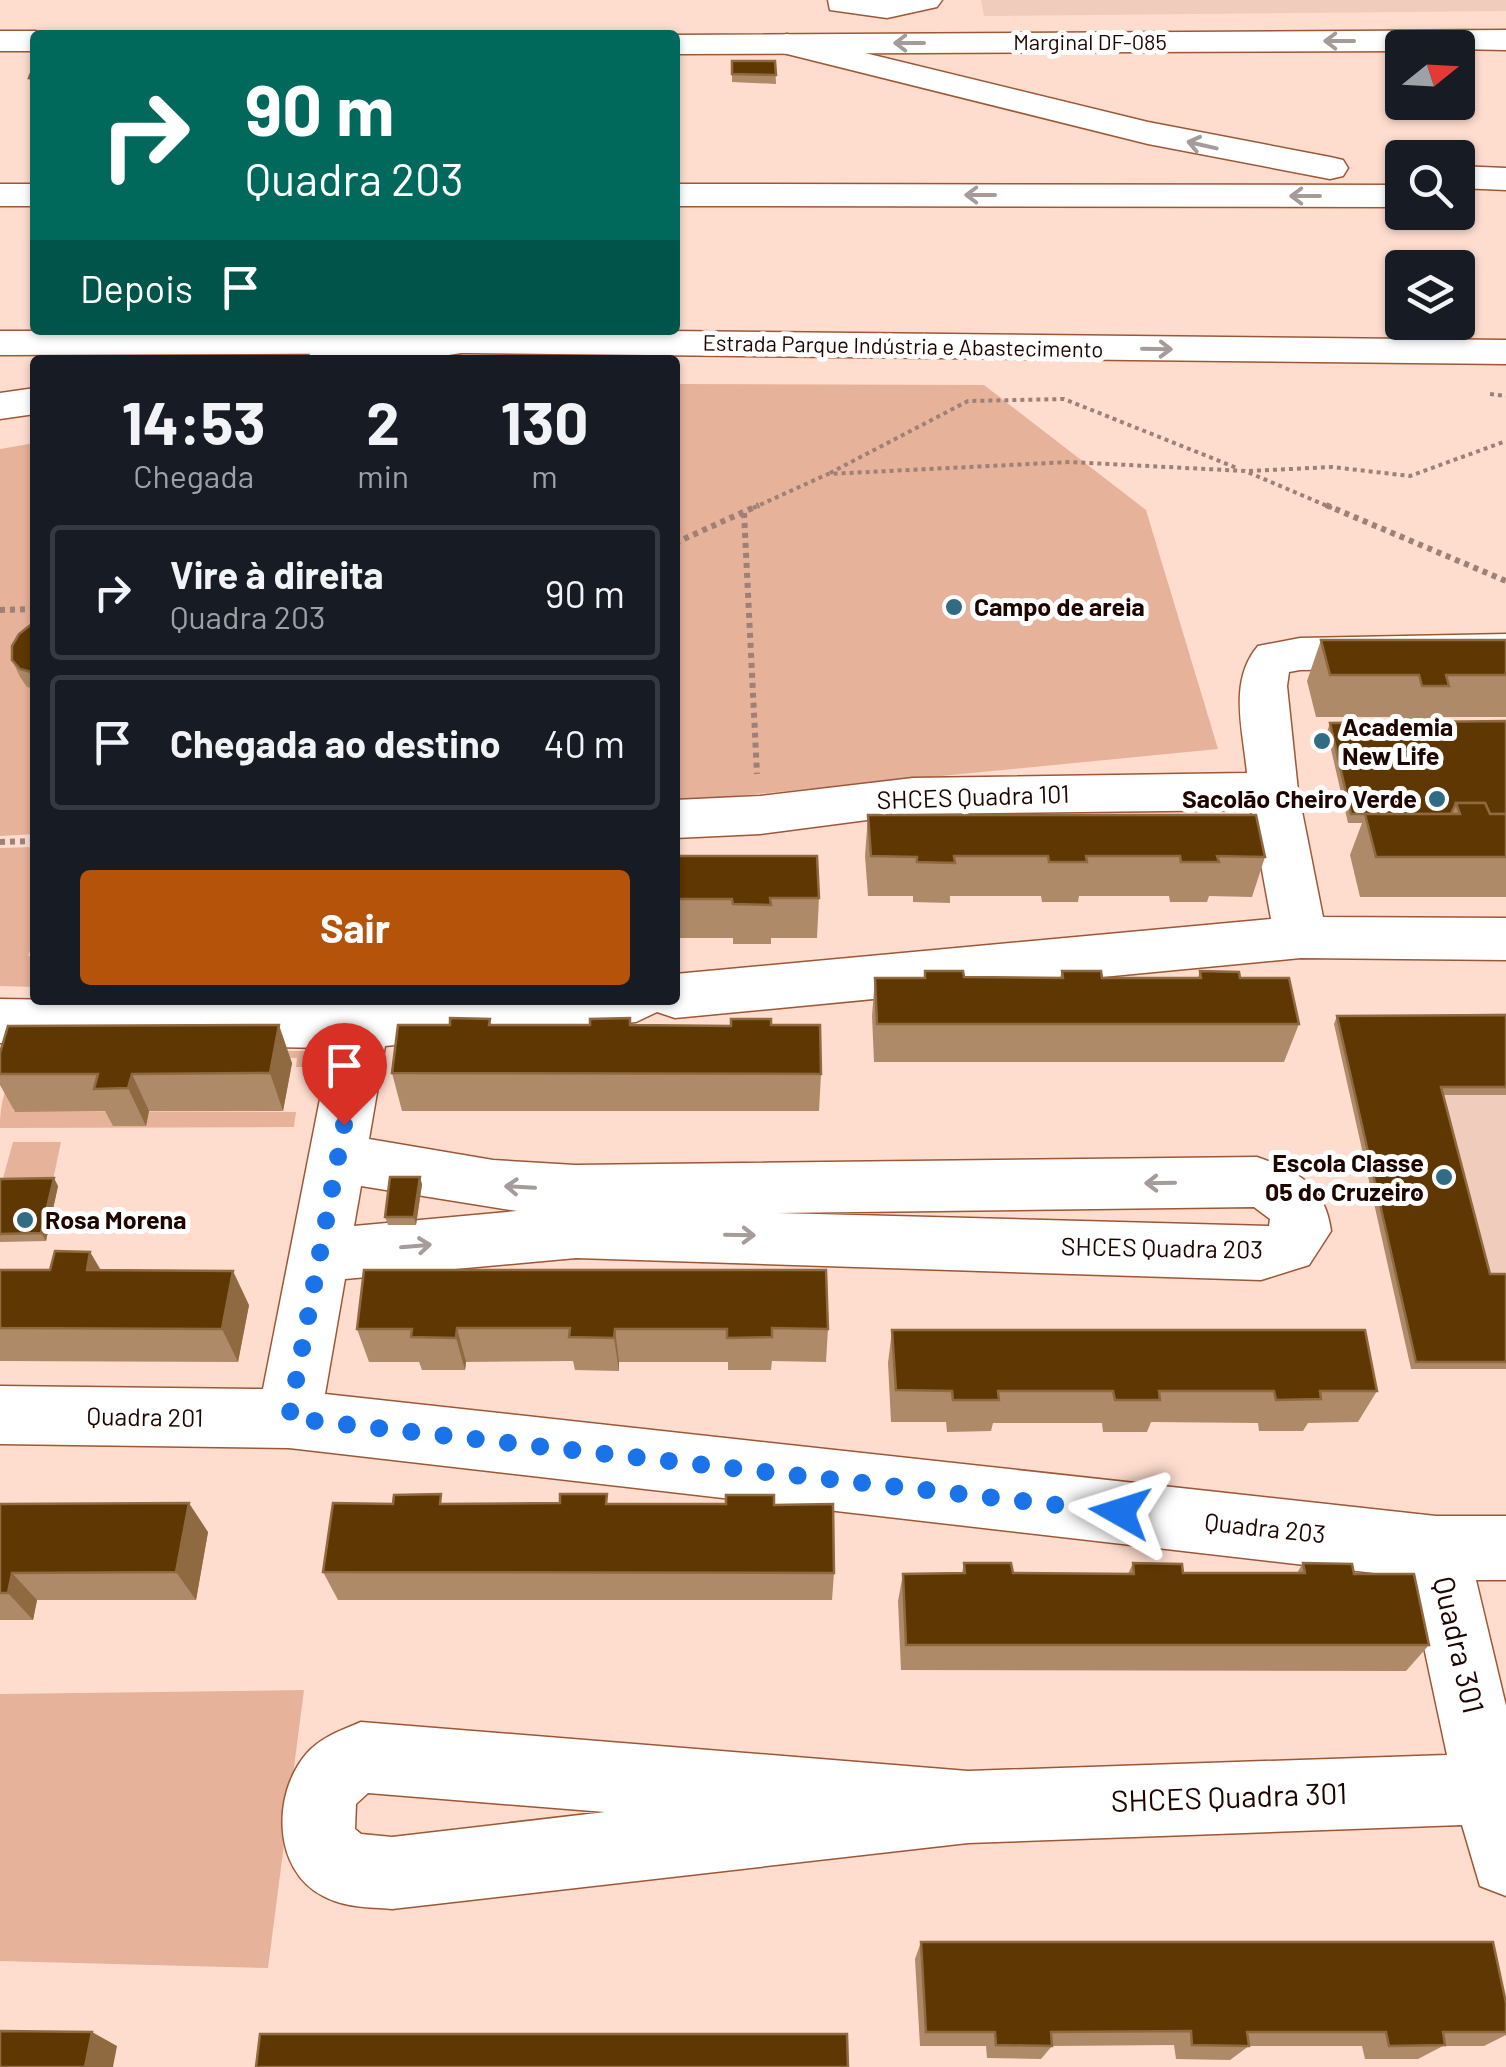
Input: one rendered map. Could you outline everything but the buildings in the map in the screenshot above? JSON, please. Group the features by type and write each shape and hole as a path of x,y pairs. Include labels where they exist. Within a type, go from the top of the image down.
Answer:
{"main road":[{"path":"827,44 842,2 887,8 926,0 937,18 964,43"},
{"name":"Marginal DF-085","path":"680,44 1505,39"},
{"path":"787,44 1252,156 1385,173"},
{"path":"1475,178 1506,180"},
{"path":"680,194 1385,196"},
{"path":"0,195 30,195"},
{"path":"1475,196 1506,196"},
{"path":"363,355 465,341"},
{"name":"Estrada Parque Indústria e Abastecimento","path":"0,343 465,341 1506,352"},
{"path":"1412,352 1506,365"},
{"path":"0,406 30,402"},
{"path":"1302,938 1273,790 1263,686 1265,669 1274,657 1506,650"},
{"name":"SHCES Quadra 101","path":"680,819 760,815 913,796 1273,790"},
{"path":"680,996 1302,938 1506,939"},
{"path":"0,1021 531,1005"},
{"path":"289,1418 364,1013"},
{"name":"SHCES Quadra 203","path":"319,1254 575,1211 1257,1182 1282,1190 1301,1212 1301,1231 1288,1247 1262,1254 575,1211 493,1185 338,1158"},
{"name":"Quadra 201","path":"0,1415 289,1418"},
{"name":"Quadra 203","path":"289,1418 1436,1548 1506,1548"},
{"name":"Quadra 301","path":"1436,1548 1506,1860"},
{"path":"361,1757 968,1807 392,1872 345,1869 319,1844 320,1794 336,1770 361,1757"},
{"name":"SHCES Quadra 301","path":"968,1807 1490,1789"}],"path":[{"path":"680,541 828,474 968,401 1064,399 1506,581"},
{"path":"828,474 1070,462 1245,471 1332,466 1410,476 1506,441"},
{"path":"744,513 760,815"},
{"path":"0,610 30,610"},
{"path":"0,842 30,841"}],"shaded area":[{"path":"981,0 1506,0 1506,11 984,16"},
{"path":"680,384 984,385 1146,510 1218,749 680,802"},
{"path":"30,444 30,834 0,836 0,449"},
{"path":"30,847 30,987 0,986 0,848"},
{"name":"Escola Classe 05 do Cruzeiro","path":"1506,1013 1506,1336 1344,1018"},
{"path":"32,1049 306,1051 305,1067 296,1067 297,1058 30,1057 13,1111 296,1112 294,1127 0,1128 7,1085"},
{"path":"13,1142 61,1142 53,1180 2,1182"},
{"path":"304,1690 268,1968 0,1961 0,1694"}],"place":[{"name":"Campo de areia","path":"954,607"},
{"name":"Academia New Life","path":"1322,741"},
{"name":"Sacolão Cheiro Verde","path":"1437,799"},
{"name":"Escola Classe 05 do Cruzeiro","path":"1444,1177"},
{"name":"Rosa Morena","path":"25,1220"}],"route":[{"path":"344,1125 289,1418 1120,1512"}]}
